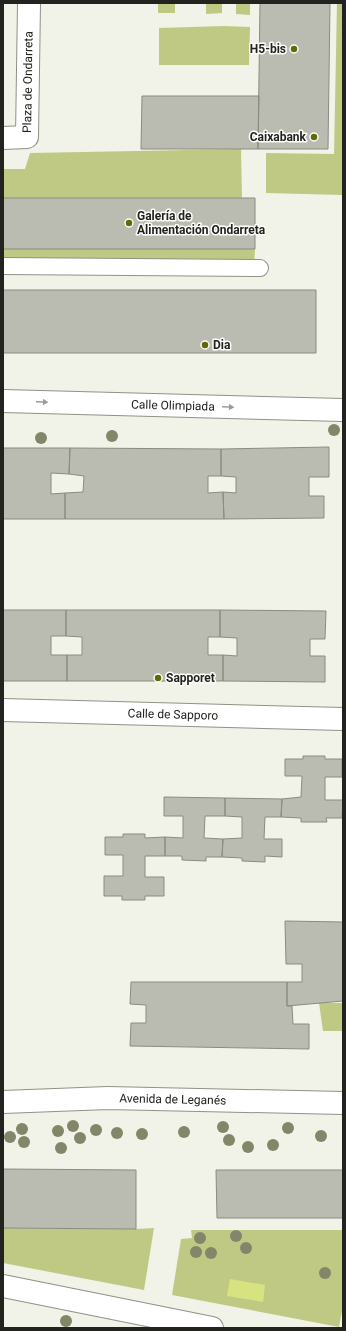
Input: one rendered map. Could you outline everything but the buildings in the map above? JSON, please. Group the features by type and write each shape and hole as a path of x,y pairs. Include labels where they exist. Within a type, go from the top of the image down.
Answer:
{"street":[{"name":"Plaza de Ondarreta","path":"3,138 27,137 29,3"},
{"path":"3,266 260,268"},
{"name":"Calle Olimpiada","path":"3,401 343,410"},
{"name":"Calle de Sapporo","path":"3,710 343,719"},
{"name":"Avenida de Leganés","path":"3,1102 108,1098 343,1103"},
{"path":"3,1286 154,1323 212,1328"}],"shaded area":[{"path":"158,3 175,3 175,13 158,13"},
{"path":"206,3 222,3 222,13 206,14"},
{"path":"236,3 250,3 250,15 236,14"},
{"path":"337,3 343,3 343,195 266,193 266,153 334,154"},
{"path":"224,26 250,27 249,65 159,65 159,28"},
{"path":"241,149 242,198 3,198 3,169 25,169 30,153"},
{"path":"3,249 255,249 254,268 3,266"},
{"path":"319,1003 343,1003 343,1031 323,1031"},
{"path":"3,1228 154,1228 144,1290 3,1263"},
{"path":"191,1230 343,1230 343,1306 339,1327 172,1295 181,1239 192,1238"},
{"path":"230,1279 265,1285 263,1302 227,1296"}],"place":[{"name":"H5-bis","path":"294,49"},
{"name":"Caixabank","path":"314,137"},
{"name":"Galería de Alimentación Ondarreta","path":"129,223"},
{"name":"Dia","path":"205,345"},
{"name":"Sapporet","path":"158,678"}]}
